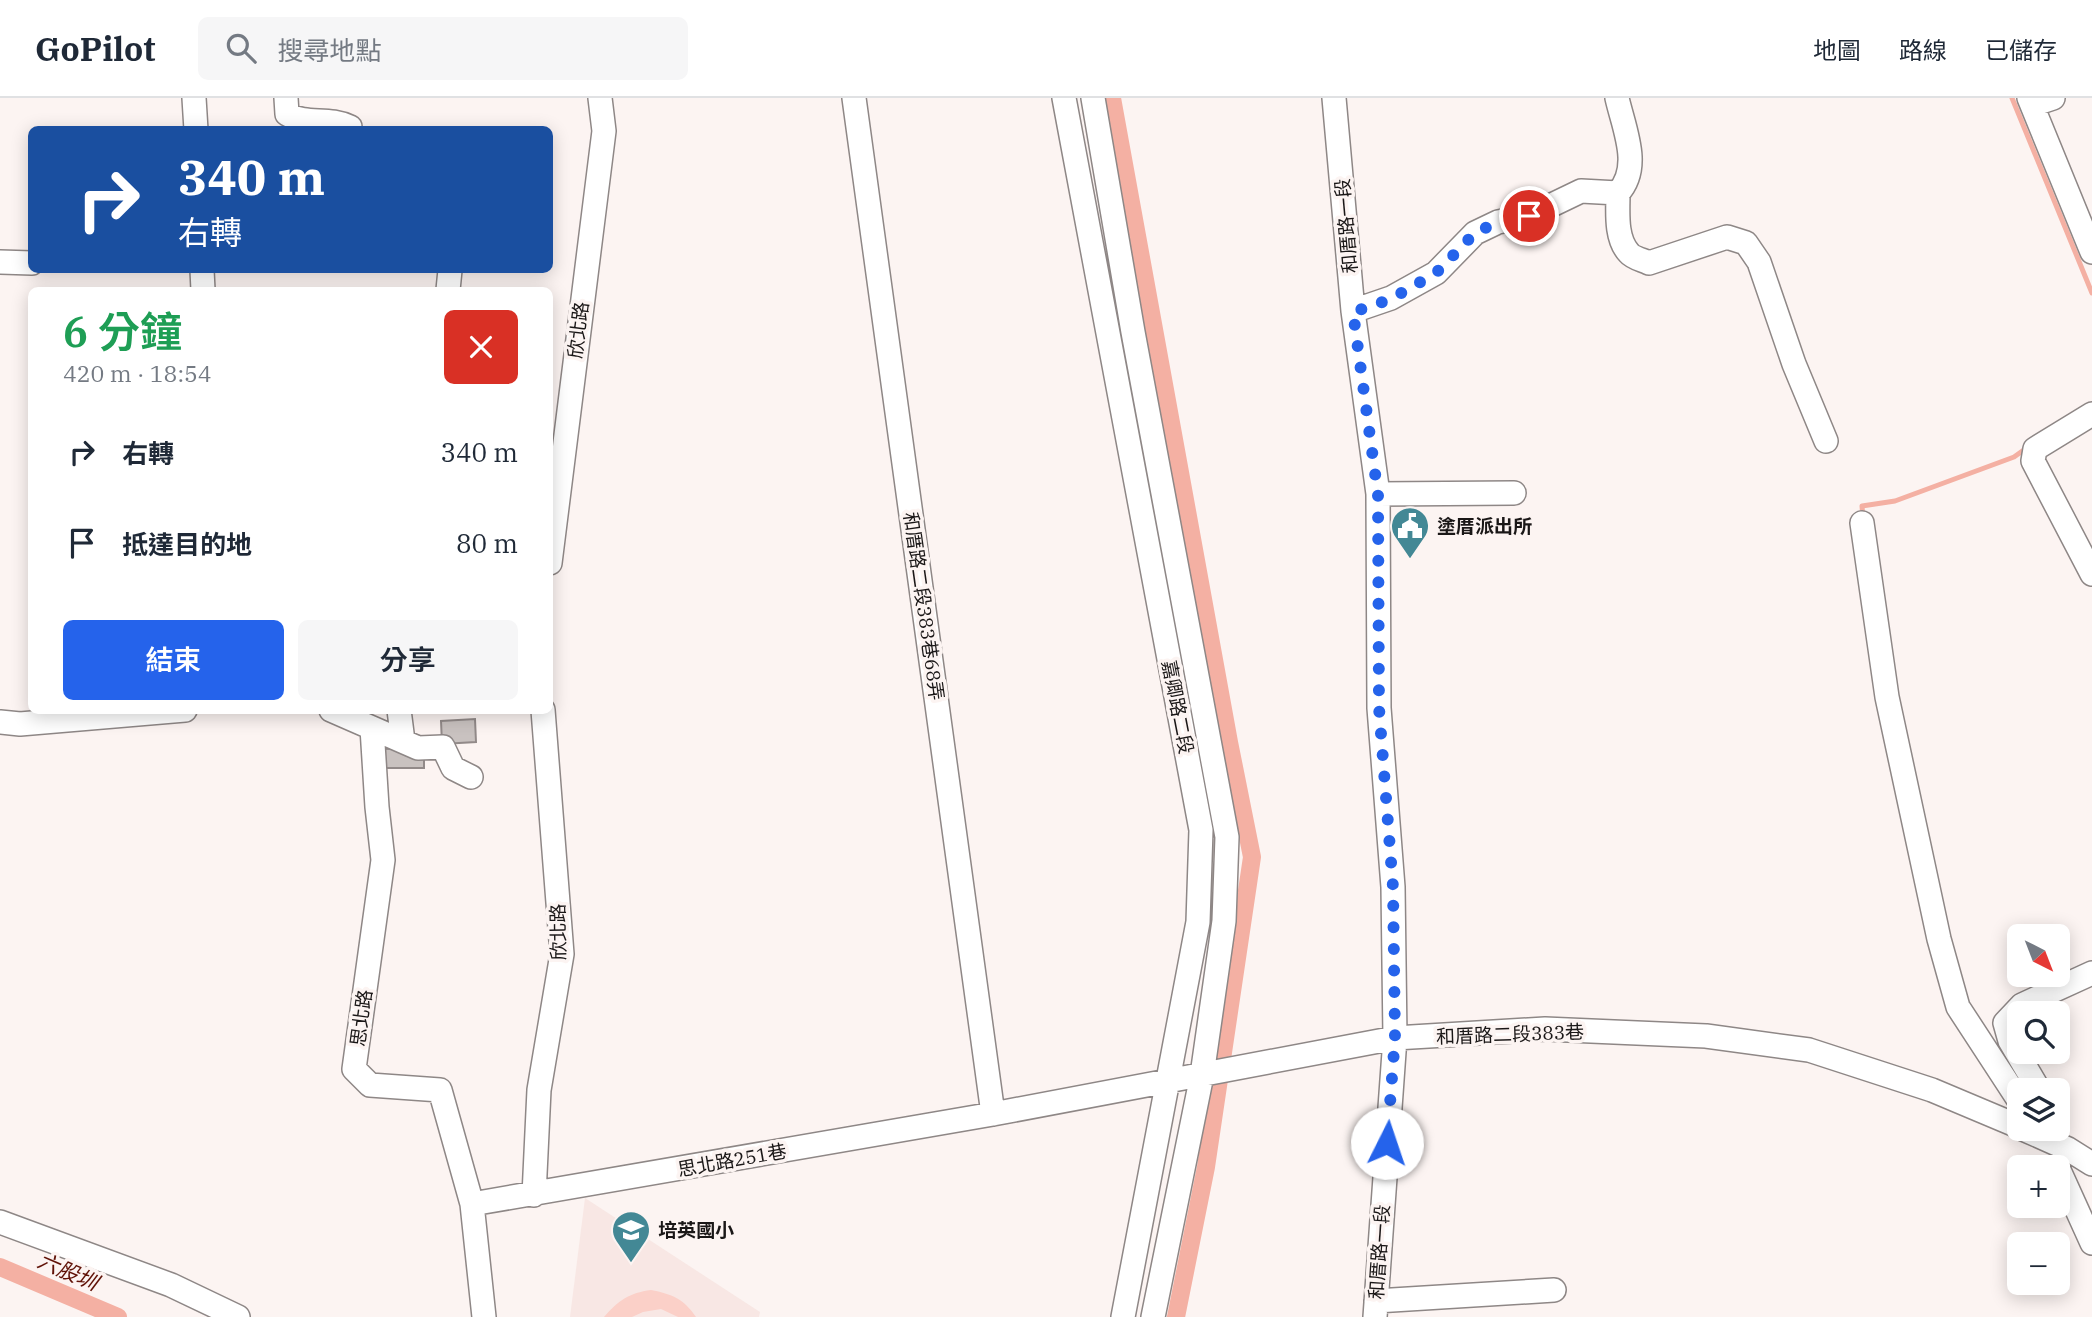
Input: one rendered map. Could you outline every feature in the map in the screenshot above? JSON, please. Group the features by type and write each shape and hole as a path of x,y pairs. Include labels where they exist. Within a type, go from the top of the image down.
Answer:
{"street":[{"path":"194,98 196,126"},
{"path":"286,98 288,114 299,121 336,120 348,126"},
{"name":"欣北路","path":"553,539 604,131 600,98"},
{"name":"和厝路二段383巷68弄","path":"855,98 993,1114"},
{"name":"嘉卿路二段","path":"1063,98 1201,830 1198,922 1123,1317"},
{"name":"嘉卿路二段","path":"1093,98 1227,836 1216,1072 1153,1317"},
{"name":"和厝路一段","path":"1334,98 1353,312 1378,495 1379,708 1393,887 1395,1038 1375,1309"},
{"path":"1617,98 1632,165 1627,183 1618,192 1618,228 1625,247 1630,255 1649,262 1727,237 1746,243 1759,261 1794,364 1826,441"},
{"path":"2038,100 2092,252"},
{"path":"1353,312 1391,299 1436,273 1475,233 1498,222 1529,216 1581,191 1618,192"},
{"path":"0,262 28,263"},
{"path":"2092,414 2035,449 2033,461 2092,574"},
{"path":"1378,495 1514,493"},
{"path":"1862,523 1887,697 1938,939 1958,1007 2007,1082"},
{"path":"0,722 20,724 138,714"},
{"path":"340,714 418,748 443,747 453,768 471,777"},
{"path":"399,714 402,740"},
{"name":"欣北路","path":"534,1195 539,1090 562,954 543,714"},
{"name":"思北路","path":"372,729 383,860 354,1069 370,1085 440,1090 472,1204 484,1317"},
{"path":"2032,1078 2010,1041 2004,1023 2022,1005 2092,974"},
{"name":"和厝路二段383巷","path":"993,1114 1395,1038 1545,1029 1706,1036 1809,1050 1932,1090 2007,1122"},
{"name":"思北路251巷","path":"472,1204 993,1114"},
{"path":"2054,1146 2092,1243"},
{"name":"和厝路二段383巷","path":"2054,1146 2092,1164"},
{"path":"0,1222 172,1285 238,1317"},
{"path":"1375,1309 1554,1290"}],"shaded area":[{"name":"培英國小","path":"585,1198 760,1312 759,1317 570,1317"},
{"path":"651,1290 677,1298 696,1317 678,1317 661,1309 632,1317 604,1317 625,1298"}],"building":[{"path":"475,719 476,742 442,744 441,721"},
{"path":"424,748 424,768 383,768 383,749"}],"waterway":[{"path":"1112,98 1252,857 1206,1167 1176,1317"},
{"path":"2012,98 2092,293"},
{"path":"1863,518 1862,506 1895,501 2014,457 2028,447"},
{"name":"六股圳","path":"0,1267 118,1317"}],"place":[{"name":"塗厝派出所","path":"1410,560"},
{"name":"培英國小","path":"631,1264"}],"route":[{"path":"1387,1143 1395,1038 1393,887 1379,708 1378,495 1353,312 1391,299 1436,273 1475,233 1498,222 1529,216"}]}
